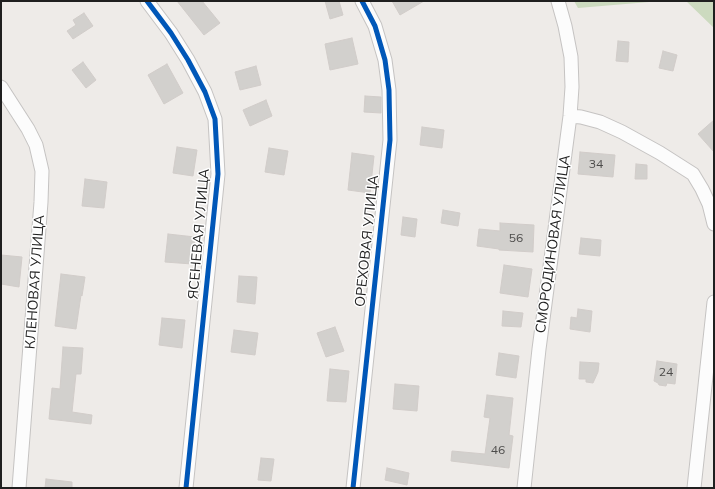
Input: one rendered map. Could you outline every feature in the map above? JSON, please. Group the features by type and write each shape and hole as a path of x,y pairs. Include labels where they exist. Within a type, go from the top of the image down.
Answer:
{"street":[{"name":"ЯСЕНЕВАЯ УЛИЦА","path":"146,1 171,32 188,60 205,92 215,119 218,174 186,488"},
{"name":"ОРЕХОВАЯ УЛИЦА","path":"353,488 390,140 389,90 385,60 375,26 362,1"},
{"name":"СМОРОДИНОВАЯ УЛИЦА","path":"524,488 539,349 570,116 572,88 571,57 558,1"},
{"name":"КЛЕНОВАЯ УЛИЦА","path":"1,87 28,129 36,145 42,171 41,202 19,488"},
{"path":"570,116 600,122 622,132 644,143 693,174 709,204 714,224"},
{"path":"694,488 714,302"}],"green space":[{"path":"574,1 661,1 578,8"},
{"path":"686,1 714,1 714,28"}],"building":[{"path":"177,1 202,1 220,23 204,35"},
{"path":"325,1 339,1 343,15 330,19"},
{"path":"392,1 424,1 400,15"},
{"path":"84,13 93,26 73,39 67,31 76,25 73,20"},
{"path":"352,38 358,64 330,70 325,44"},
{"path":"618,41 629,42 628,62 616,61"},
{"path":"663,51 677,55 673,71 659,68"},
{"path":"83,62 96,80 86,88 72,70"},
{"path":"167,64 183,93 164,104 148,75"},
{"path":"256,66 261,85 240,90 235,72"},
{"path":"365,96 381,97 381,113 364,112"},
{"path":"266,100 272,116 250,126 243,110"},
{"path":"714,120 714,152 698,134"},
{"path":"422,127 444,130 442,148 420,145"},
{"path":"177,147 197,150 193,176 173,173"},
{"path":"269,148 288,151 284,175 265,172"},
{"path":"580,152 615,155 613,177 578,174"},
{"path":"352,153 374,156 370,193 348,190"},
{"path":"636,164 647,165 647,179 635,179"},
{"path":"85,179 107,182 104,208 82,206"},
{"path":"443,210 460,213 458,226 441,223"},
{"path":"403,217 417,219 415,237 401,235"},
{"path":"500,223 534,225 533,252 499,250 477,246 479,229 500,231"},
{"path":"168,234 195,237 192,264 165,262"},
{"path":"581,238 601,240 600,256 579,254"},
{"path":"1,255 22,257 19,287 1,284"},
{"path":"504,265 532,269 528,297 500,293"},
{"path":"61,274 85,277 76,329 55,326"},
{"path":"239,276 257,277 255,304 237,302"},
{"path":"578,309 592,311 590,332 570,329 571,317 577,318"},
{"path":"503,311 523,313 521,327 502,326"},
{"path":"162,318 185,320 182,348 159,345"},
{"path":"335,327 344,351 326,357 317,333"},
{"path":"234,330 258,333 255,355 231,352"},
{"path":"63,347 83,348 81,374 76,374 72,412 92,415 91,424 49,419 52,388 60,389"},
{"path":"499,353 519,356 516,378 496,375"},
{"path":"657,361 677,364 675,384 667,383 666,386 659,385 654,381"},
{"path":"580,362 599,363 598,372 593,383 586,382 586,379 579,379"},
{"path":"330,369 349,371 346,402 327,401"},
{"path":"395,384 419,386 417,411 393,409"},
{"path":"487,395 513,398 509,435 513,436 509,468 451,461 452,451 485,454 490,418 484,417"},
{"path":"261,458 274,459 271,481 258,480"},
{"path":"387,468 409,473 407,485 385,480"},
{"path":"46,479 72,482 72,488 45,488"}],"cycle path":[{"path":"147,1 171,33 188,60 205,92 215,119 218,174 186,488"},
{"path":"353,488 390,140 389,90 385,60 375,26 362,1"}]}
